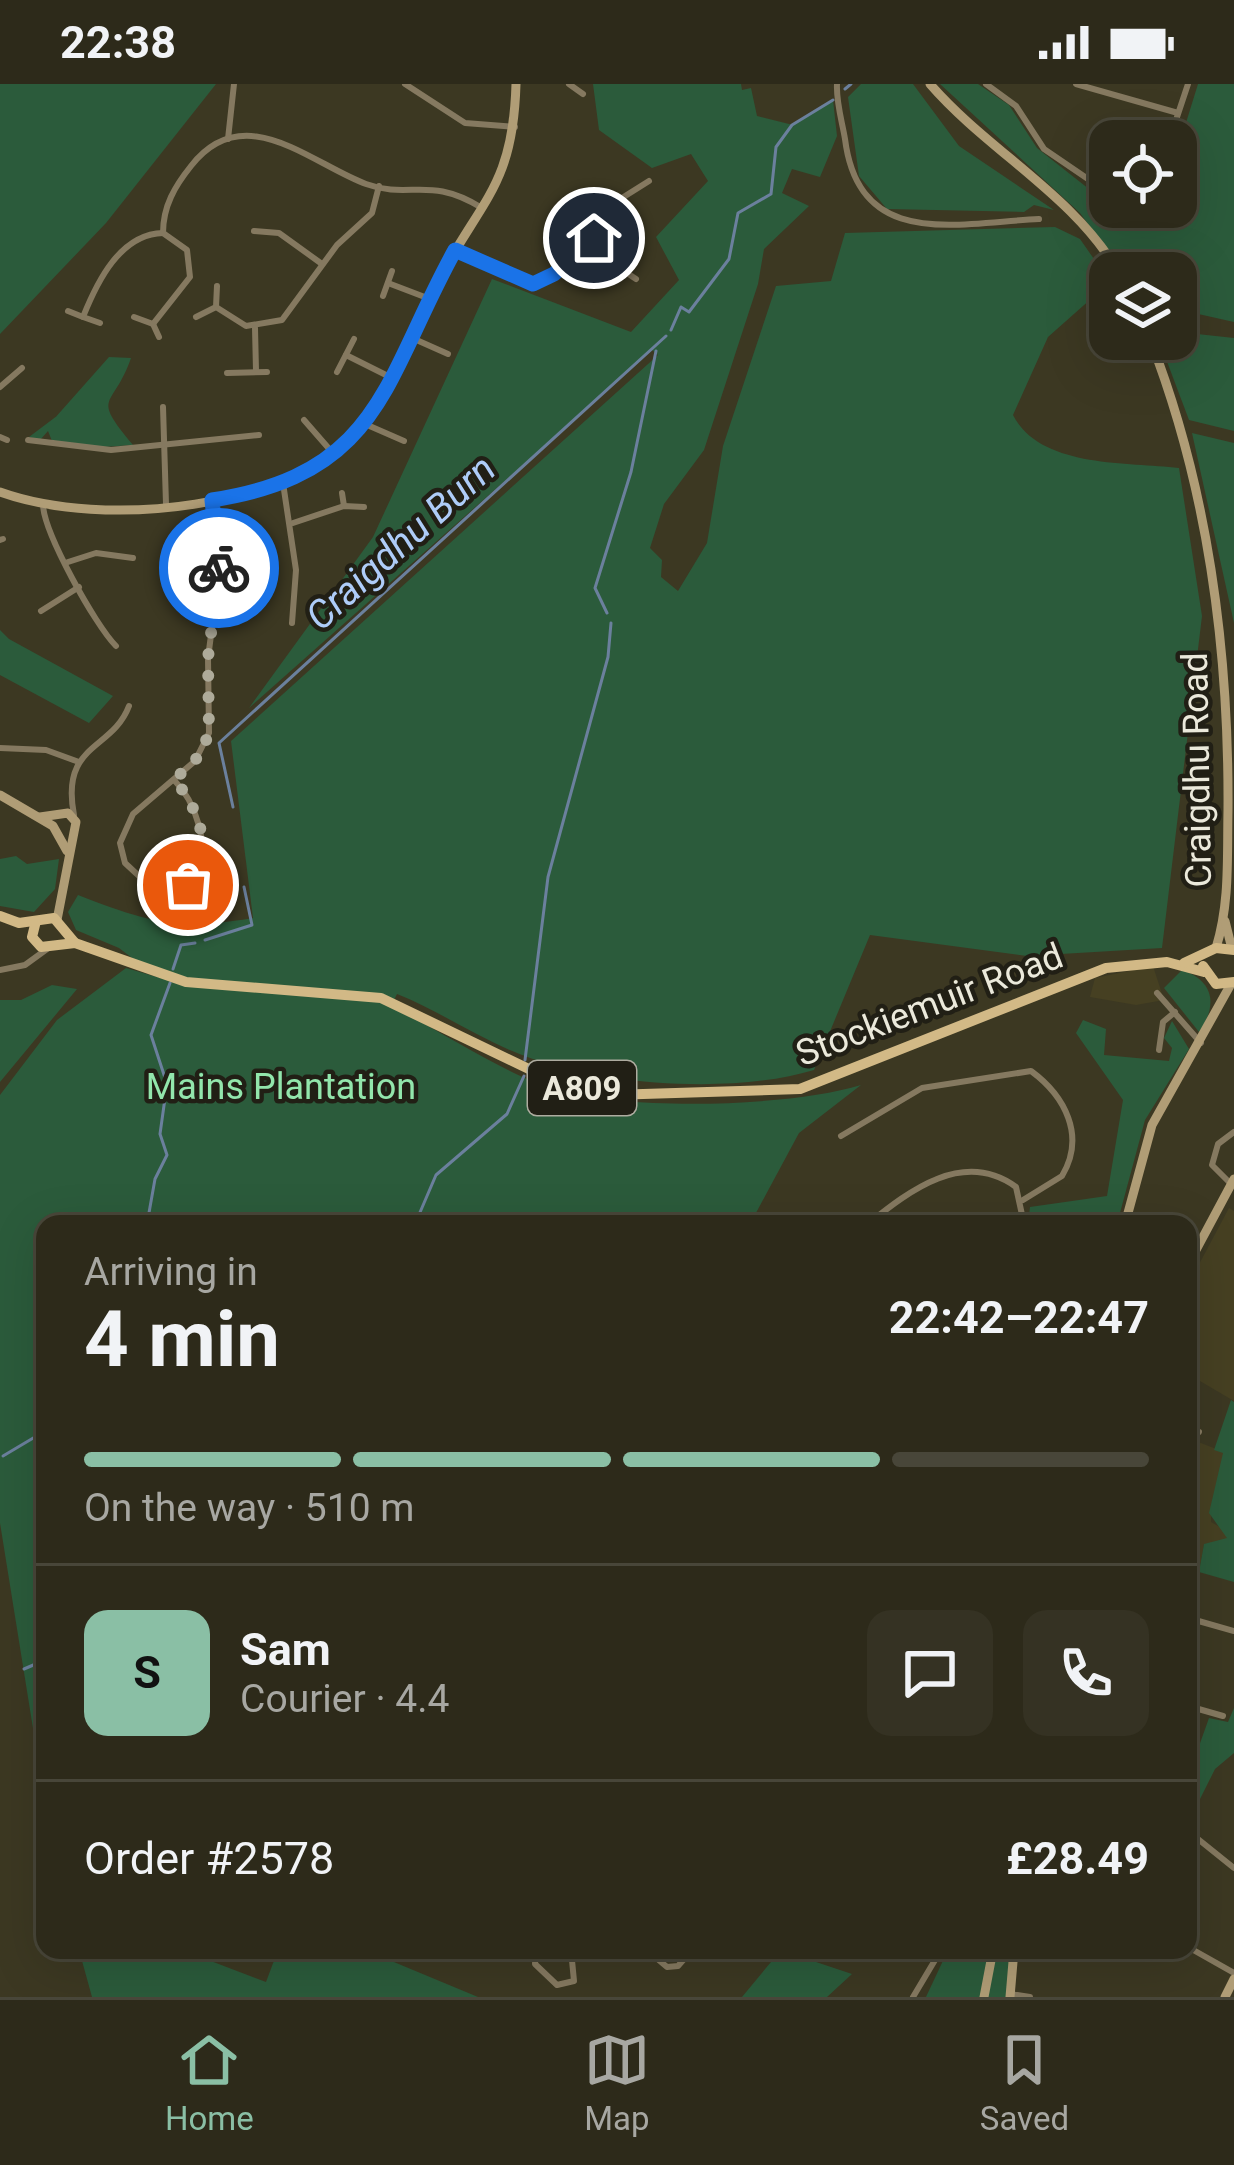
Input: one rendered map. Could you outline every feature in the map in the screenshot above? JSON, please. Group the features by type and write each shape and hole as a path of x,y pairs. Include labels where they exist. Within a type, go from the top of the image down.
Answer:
{"main road":[{"path":"0,492 43,504 212,500 283,483 333,454 365,424 394,379 455,250 508,164 516,84"},
{"path":"930,84 988,143 1069,210 1102,252"},
{"name":"Craigdhu Road","path":"1157,360 1185,446 1227,686 1225,921 1233,949"},
{"path":"0,795 40,817 61,822 71,834 67,850"},
{"path":"33,939 52,919 68,881 61,822"},
{"path":"0,916 20,923 52,919"},
{"path":"20,923 33,939 52,947 52,919"},
{"name":"Stockiemuir Road","path":"52,919 76,944"},
{"name":"Craigdhu Road","path":"1210,952 1225,921"},
{"name":"Stockiemuir Road","path":"52,947 76,944 186,982 381,998 558,1083 610,1095 800,1089 1106,968 1138,962 1184,963 1210,952"},
{"path":"1219,1001 1208,977 1210,952 1233,949"},
{"name":"Stockiemuir Road","path":"1184,963 1208,977 1232,983"},
{"path":"1127,1215 1142,1150 1232,983"},
{"path":"1197,1248 1232,1182"},
{"path":"984,1997 991,1959"},
{"path":"1010,1995 1013,1959"},
{"path":"1225,1997 1234,1976"}],"street":[{"path":"228,139 234,84"},
{"path":"569,84 583,94"},
{"path":"837,84 853,179 870,203 903,222 1039,219"},
{"path":"986,84 1016,106 1044,148 1089,179"},
{"path":"1076,84 1178,113"},
{"path":"1176,120 1188,84"},
{"path":"410,85 465,123 514,127"},
{"path":"163,232 165,208 199,157 228,139 252,136 291,142 380,186 443,188 483,208"},
{"path":"455,250 533,284 546,280 588,247 614,203 649,181"},
{"path":"215,307 255,328 282,320 322,264 369,218 380,186"},
{"path":"254,231 279,233 322,264"},
{"path":"82,317 96,283 131,244 163,232"},
{"path":"153,324 183,291 191,269 183,244 163,232"},
{"path":"588,247 636,279"},
{"path":"382,296 392,271"},
{"path":"388,283 430,299"},
{"path":"215,307 217,286"},
{"path":"196,317 215,307"},
{"path":"68,311 100,323"},
{"path":"134,317 153,324 159,337"},
{"path":"255,328 256,371"},
{"path":"432,346 436,337"},
{"path":"337,372 354,338"},
{"path":"412,338 448,354"},
{"path":"346,355 394,379"},
{"path":"0,387 22,368"},
{"path":"227,373 267,372"},
{"path":"163,407 166,504"},
{"path":"304,420 333,454"},
{"path":"365,424 404,441"},
{"path":"390,435 394,424"},
{"path":"28,440 77,450 166,447 259,435"},
{"path":"283,483 291,523 292,623"},
{"path":"342,494 344,506"},
{"path":"174,780 196,811 204,867 200,879 188,885 148,879 133,872 121,856 129,819 200,755 211,726 208,658 220,574 212,500"},
{"path":"43,504 47,531 68,562 93,622 116,646"},
{"path":"291,523 344,506 364,507"},
{"path":"68,562 96,553 133,557"},
{"path":"40,611 79,587"},
{"path":"293,608 306,609"},
{"path":"61,822 79,762 129,706"},
{"path":"0,748 46,750 79,762"},
{"path":"200,879 210,889"},
{"path":"25,965 33,939"},
{"path":"0,970 25,965 52,947"},
{"path":"1157,993 1202,1043"},
{"path":"1159,1050 1163,1022 1175,1012"},
{"path":"841,1136 922,1088 1031,1071 1067,1106 1072,1121 1068,1166 1050,1187 1023,1201"},
{"path":"1232,1182 1212,1165 1218,1144 1234,1132"},
{"path":"879,1215 908,1192 946,1174 977,1171 1003,1178 1023,1201 1024,1215"},
{"path":"1197,1621 1234,1631"},
{"path":"1197,1709 1223,1716"},
{"path":"1197,1838 1234,1868"},
{"path":"1197,1953 1234,1976"},
{"path":"536,1959 557,1985 574,1981 572,1959"},
{"path":"658,1959 667,1967 678,1966 684,1959"},
{"path":"913,1997 936,1959"},
{"path":"1010,1995 1030,1997"}],"shaded area":[{"path":"1153,966 1164,1000 1136,1005 1090,997 1095,978"},
{"path":"1229,1208 1234,1211 1234,1401 1197,1379 1197,1268"},
{"path":"1197,1442 1224,1452 1211,1522 1227,1531 1227,1539 1204,1545 1199,1572"}],"green space":[{"path":"0,84 216,84 106,223 0,334"},
{"name":"Mains Plantation","path":"593,84 741,84 742,90 751,88 757,116 793,125 833,100 837,136 820,177 792,169 782,193 809,206 764,249 758,284 704,450 664,504 650,548 662,560 661,577 678,591 707,543 723,446 776,286 831,281 845,233 1055,227 1080,239 1089,252 1089,301 1048,337 1013,415 1043,445 1063,453 1110,463 1179,468 1202,616 1162,948 1027,956 870,935 814,1070 747,1082 672,1084 562,1068 513,1051 397,994 391,1006 496,1064 557,1090 588,1097 710,1104 794,1098 861,1085 799,1133 755,1215 36,1215 36,1747 0,1523 0,1095 57,1020 126,968 157,977 119,948 76,930 68,912 78,895 124,912 183,924 253,918 231,741 658,355 652,350 249,708 373,537 492,279 631,332 679,280 656,237 708,181 691,154 652,168 599,130"},
{"path":"861,84 913,84 959,146 1054,210 1034,205 1024,212 887,209 859,176 848,97"},
{"path":"940,84 978,84 1009,105 1037,148 1089,189 1089,225"},
{"path":"1198,84 1234,84 1234,322 1197,314 1197,252 1109,252 1091,228 1197,228 1197,120 1187,120"},
{"path":"1197,334 1234,338 1234,431 1189,420 1166,360 1197,360"},
{"path":"109,357 131,358 109,408 133,445 87,448 52,441 48,431 40,440 29,437 56,417"},
{"path":"1192,433 1234,443 1234,623"},
{"path":"0,630 113,696 89,723 0,675"},
{"path":"16,856 27,864 59,859 55,889 34,912 0,906 0,859"},
{"path":"1182,970 1201,981 1210,995 1209,1012 1199,1032 1164,988"},
{"path":"52,985 77,989 0,1082 0,1000 21,1000"},
{"path":"1083,1020 1106,1029 1104,1055 1169,1061 1172,1048 1164,1038 1172,1021 1189,1049 1145,1120 1119,1215 1029,1215 1030,1207 1107,1196 1123,1100 1076,1033"},
{"path":"1231,1400 1234,1582 1199,1572 1204,1544 1227,1538 1209,1513 1223,1453 1214,1450"},
{"path":"1234,1708 1234,1753 1215,1769 1197,1805 1197,1752 1209,1718 1228,1722"},
{"path":"81,1959 206,1959 266,1982 275,1959 387,1959 478,1997 92,1997"},
{"path":"810,1959 852,1974 827,1997 742,1997 771,1962"},
{"path":"944,1959 1009,1959 1013,1997 926,1997"}],"waterway":[{"name":"Craigdhu Burn","path":"845,89 851,84"},
{"name":"Craigdhu Burn","path":"671,330 681,307 689,312 729,259 738,213 771,194 776,147 792,125 833,100"},
{"name":"Craigdhu Burn","path":"233,807 219,743 666,336"},
{"path":"607,613 595,588 631,472 656,351"},
{"path":"525,1060 548,877 608,657 611,623"},
{"path":"205,940 252,925 244,887"},
{"path":"173,969 181,945 195,943"},
{"path":"149,1215 155,1179 167,1155 160,1134 167,1084 151,1035 170,983"},
{"path":"419,1215 436,1175 507,1114 524,1076"},
{"path":"3,1456 36,1436"},
{"path":"24,1669 36,1664"}],"way so far":[{"path":"188,885 200,879 204,867 194,804 174,780 200,755 209,733 208,658 219,568"}],"route":[{"path":"219,568 212,500 283,483 311,470 365,424 394,379 455,250 533,284 554,274 594,238"}]}
